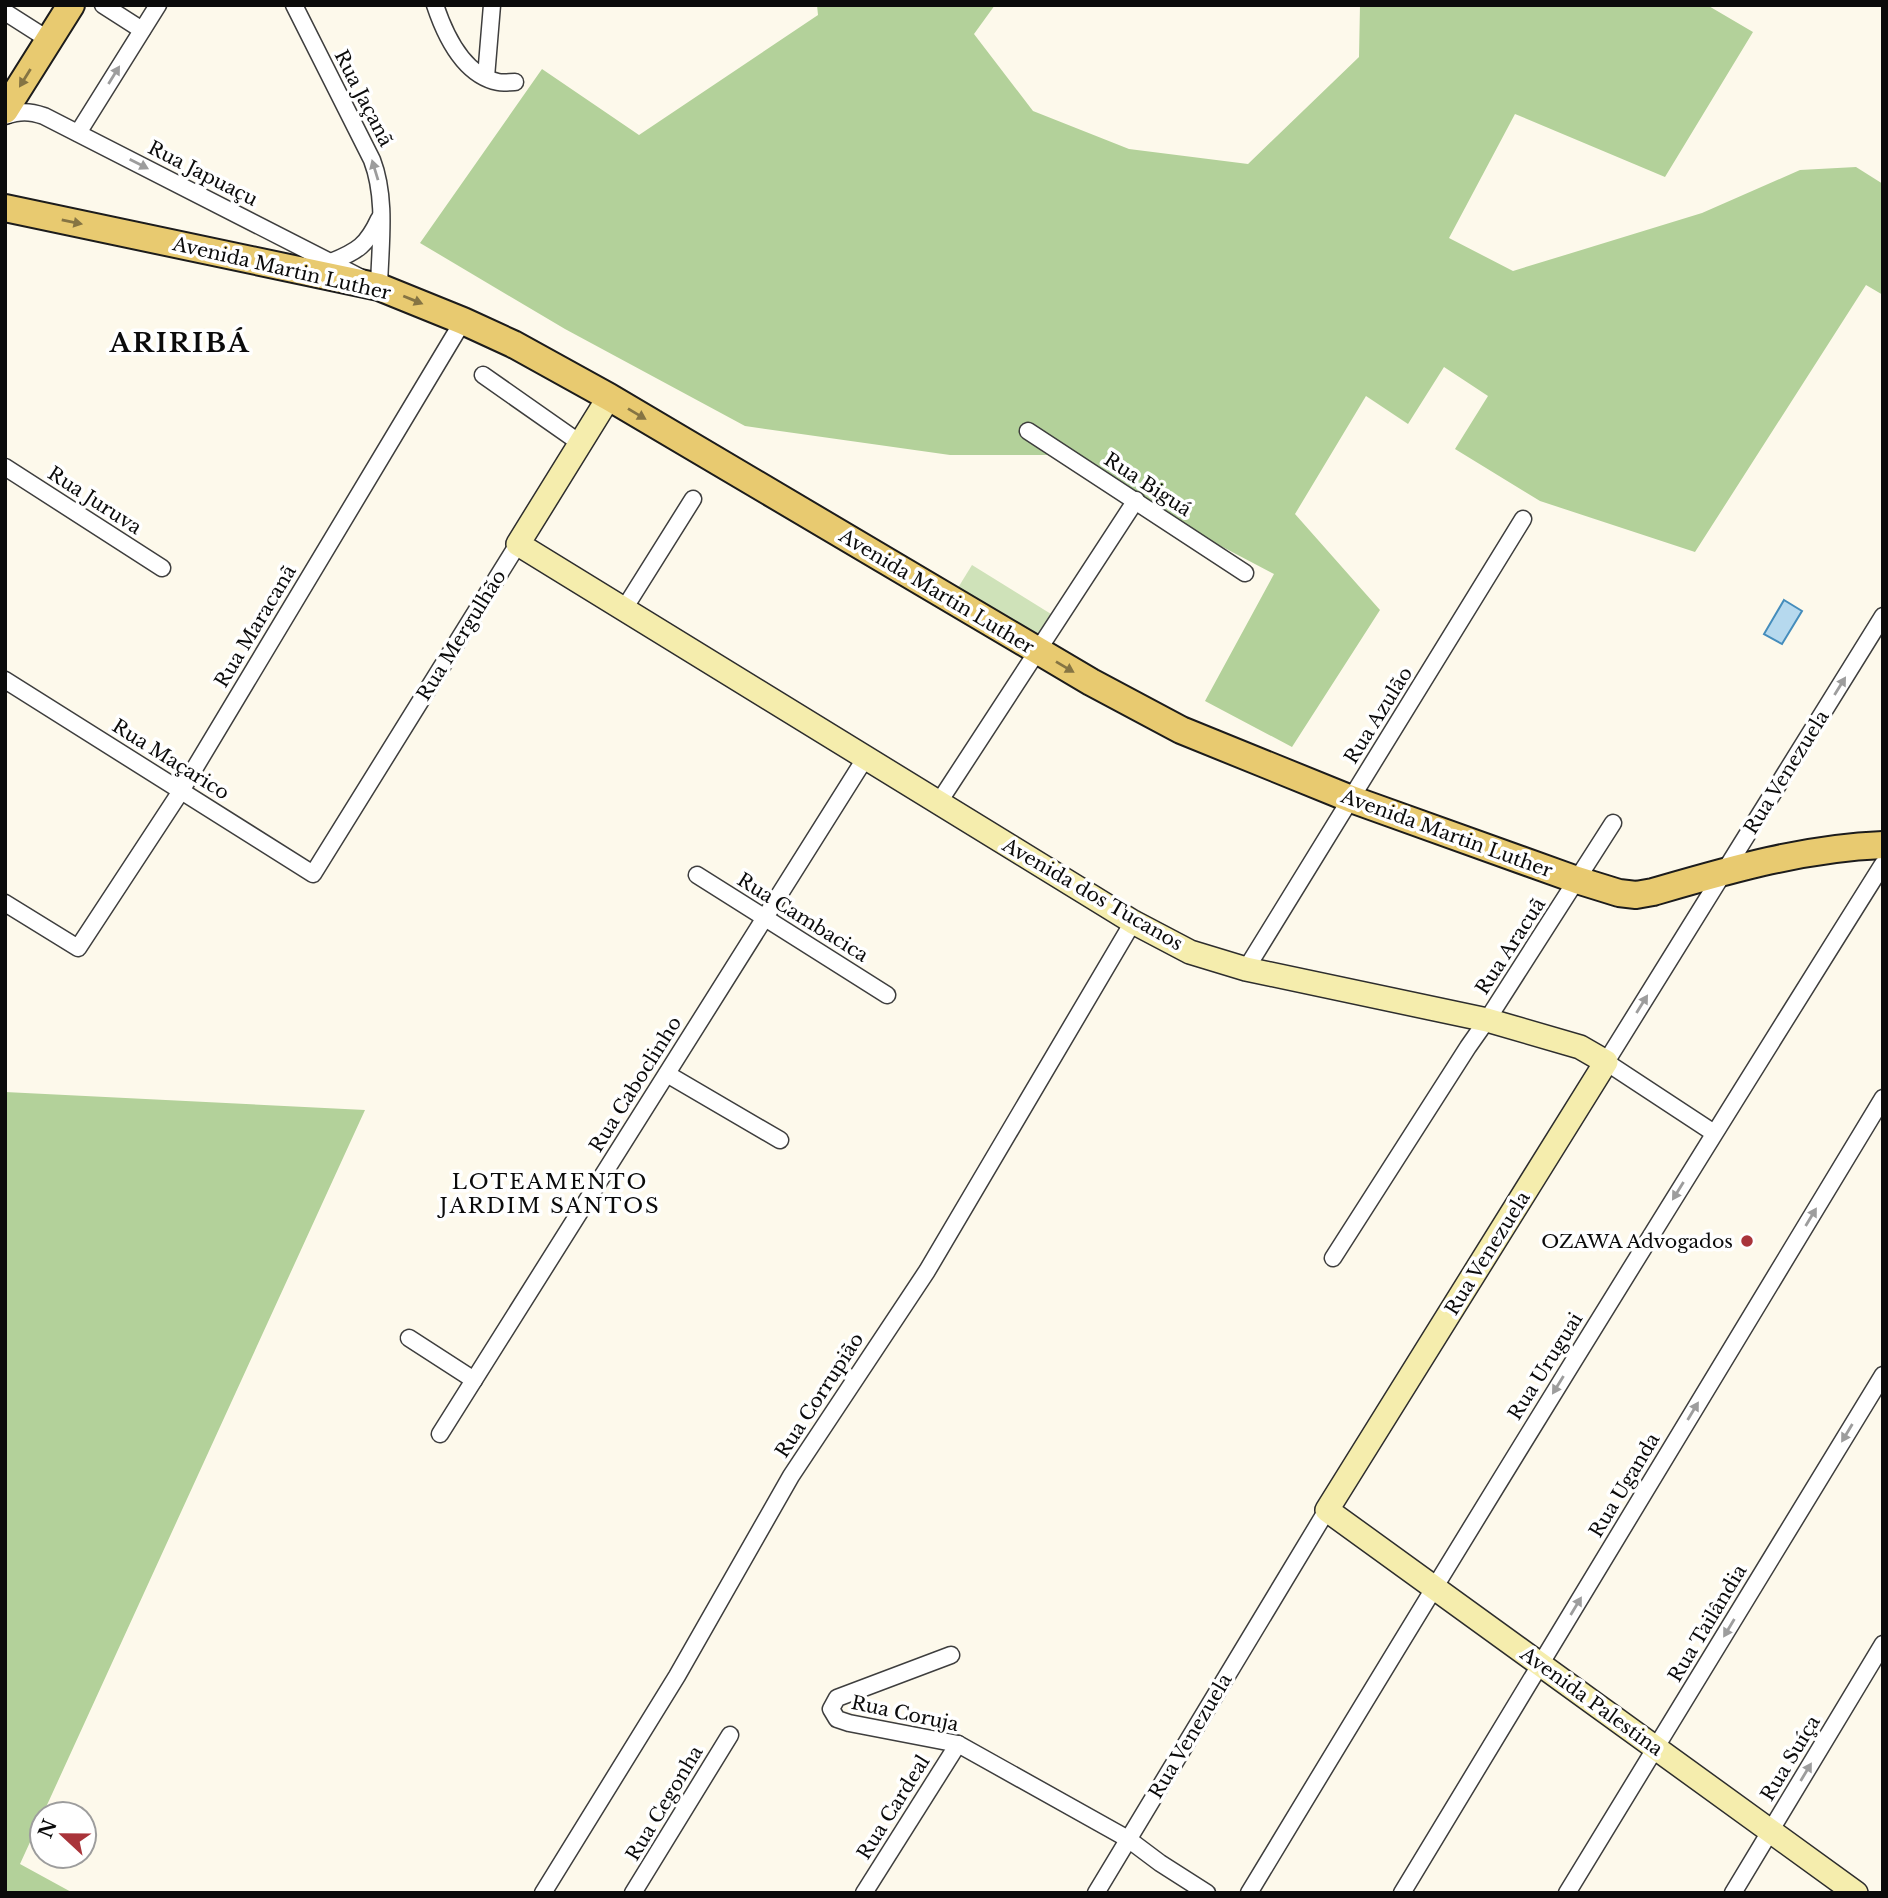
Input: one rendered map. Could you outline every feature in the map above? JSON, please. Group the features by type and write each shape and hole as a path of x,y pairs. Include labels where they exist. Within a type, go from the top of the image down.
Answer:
{"main road":[{"path":"5,110 71,5"},
{"name":"Avenida Martin Luther","path":"5,208 379,287 463,321 513,344 609,397 1091,682 1181,730 1351,799 1577,880 1619,893 1636,895 1816,851 1883,845"}],"street":[{"path":"103,5 142,30"},
{"path":"78,133 158,5"},
{"name":"Rua Jaçanã","path":"294,5 378,174 381,215 379,287"},
{"path":"435,5 449,40 468,66 497,82 515,82"},
{"path":"486,76 492,5"},
{"path":"5,12 49,40"},
{"name":"Rua Japuaçu","path":"5,116 31,112 78,133 379,287"},
{"path":"331,262 353,253 371,236 381,215"},
{"name":"Rua Maracanã","path":"5,904 78,948 181,791 463,321"},
{"path":"483,375 580,443"},
{"name":"Rua Mergulhão","path":"313,874 609,397"},
{"name":"Rua Biguá","path":"1028,431 1245,573"},
{"name":"Rua Juruva","path":"5,467 162,568"},
{"path":"624,609 693,499"},
{"path":"939,802 1136,500"},
{"name":"Rua Azulão","path":"1246,969 1523,519"},
{"name":"Avenida dos Tucanos","path":"518,544 1133,922 1190,952 1246,969 1488,1020 1580,1047 1714,1133"},
{"name":"Rua Venezuela","path":"1096,1893 1327,1510 1883,616"},
{"name":"Rua Maçarico","path":"5,680 313,874"},
{"name":"Rua Caboclinho","path":"440,1434 866,757"},
{"name":"Rua Aracuã","path":"1334,1258 1613,824"},
{"name":"Rua Uruguai","path":"1249,1893 1433,1587 1883,864"},
{"name":"Rua Cambacica","path":"697,875 887,995"},
{"name":"Rua Corrupião","path":"543,1893 677,1676 791,1476 933,1260 1133,922"},
{"path":"667,1074 780,1140"},
{"name":"Rua Uganda","path":"1402,1893 1883,1098"},
{"path":"409,1338 474,1380"},
{"name":"Rua Tailândia","path":"1567,1893 1883,1375"},
{"name":"Avenida Palestina","path":"1327,1510 1856,1893"},
{"name":"Rua Suíça","path":"1733,1893 1883,1644"},
{"name":"Rua Coruja","path":"951,1655 837,1698 831,1709 837,1719 849,1723 958,1744 1128,1839 1207,1893"},
{"name":"Rua Cegonha","path":"633,1893 730,1735"},
{"name":"Rua Cardeal","path":"864,1893 958,1744"}],"green space":[{"path":"817,5 995,5 974,34 1033,111 1129,149 1248,164 1359,57 1360,5 1707,5 1753,32 1665,177 1515,114 1449,238 1513,271 1702,213 1800,170 1856,167 1883,184 1883,295 1866,285 1695,552 1540,501 1455,449 1488,396 1444,367 1408,424 1366,396 1295,514 1380,610 1292,747 1205,701 1274,574 1048,455 950,455 745,426 565,329 420,243 542,69 639,135 818,15"},
{"path":"972,565 1051,614 1035,640 956,591"},
{"path":"5,1092 365,1110 49,1800 28,1800 28,1847 20,1864 73,1893 5,1893"}],"water":[{"path":"1784,600 1802,611 1782,644 1764,634"}],"place":[{"name":"OZAWA Advogados","path":"1747,1241"}],"district":[{"name":"ARIRIBÁ","path":"180,343"},
{"name":"LOTEAMENTO JARDIM SANTOS","path":"550,1194"}]}
